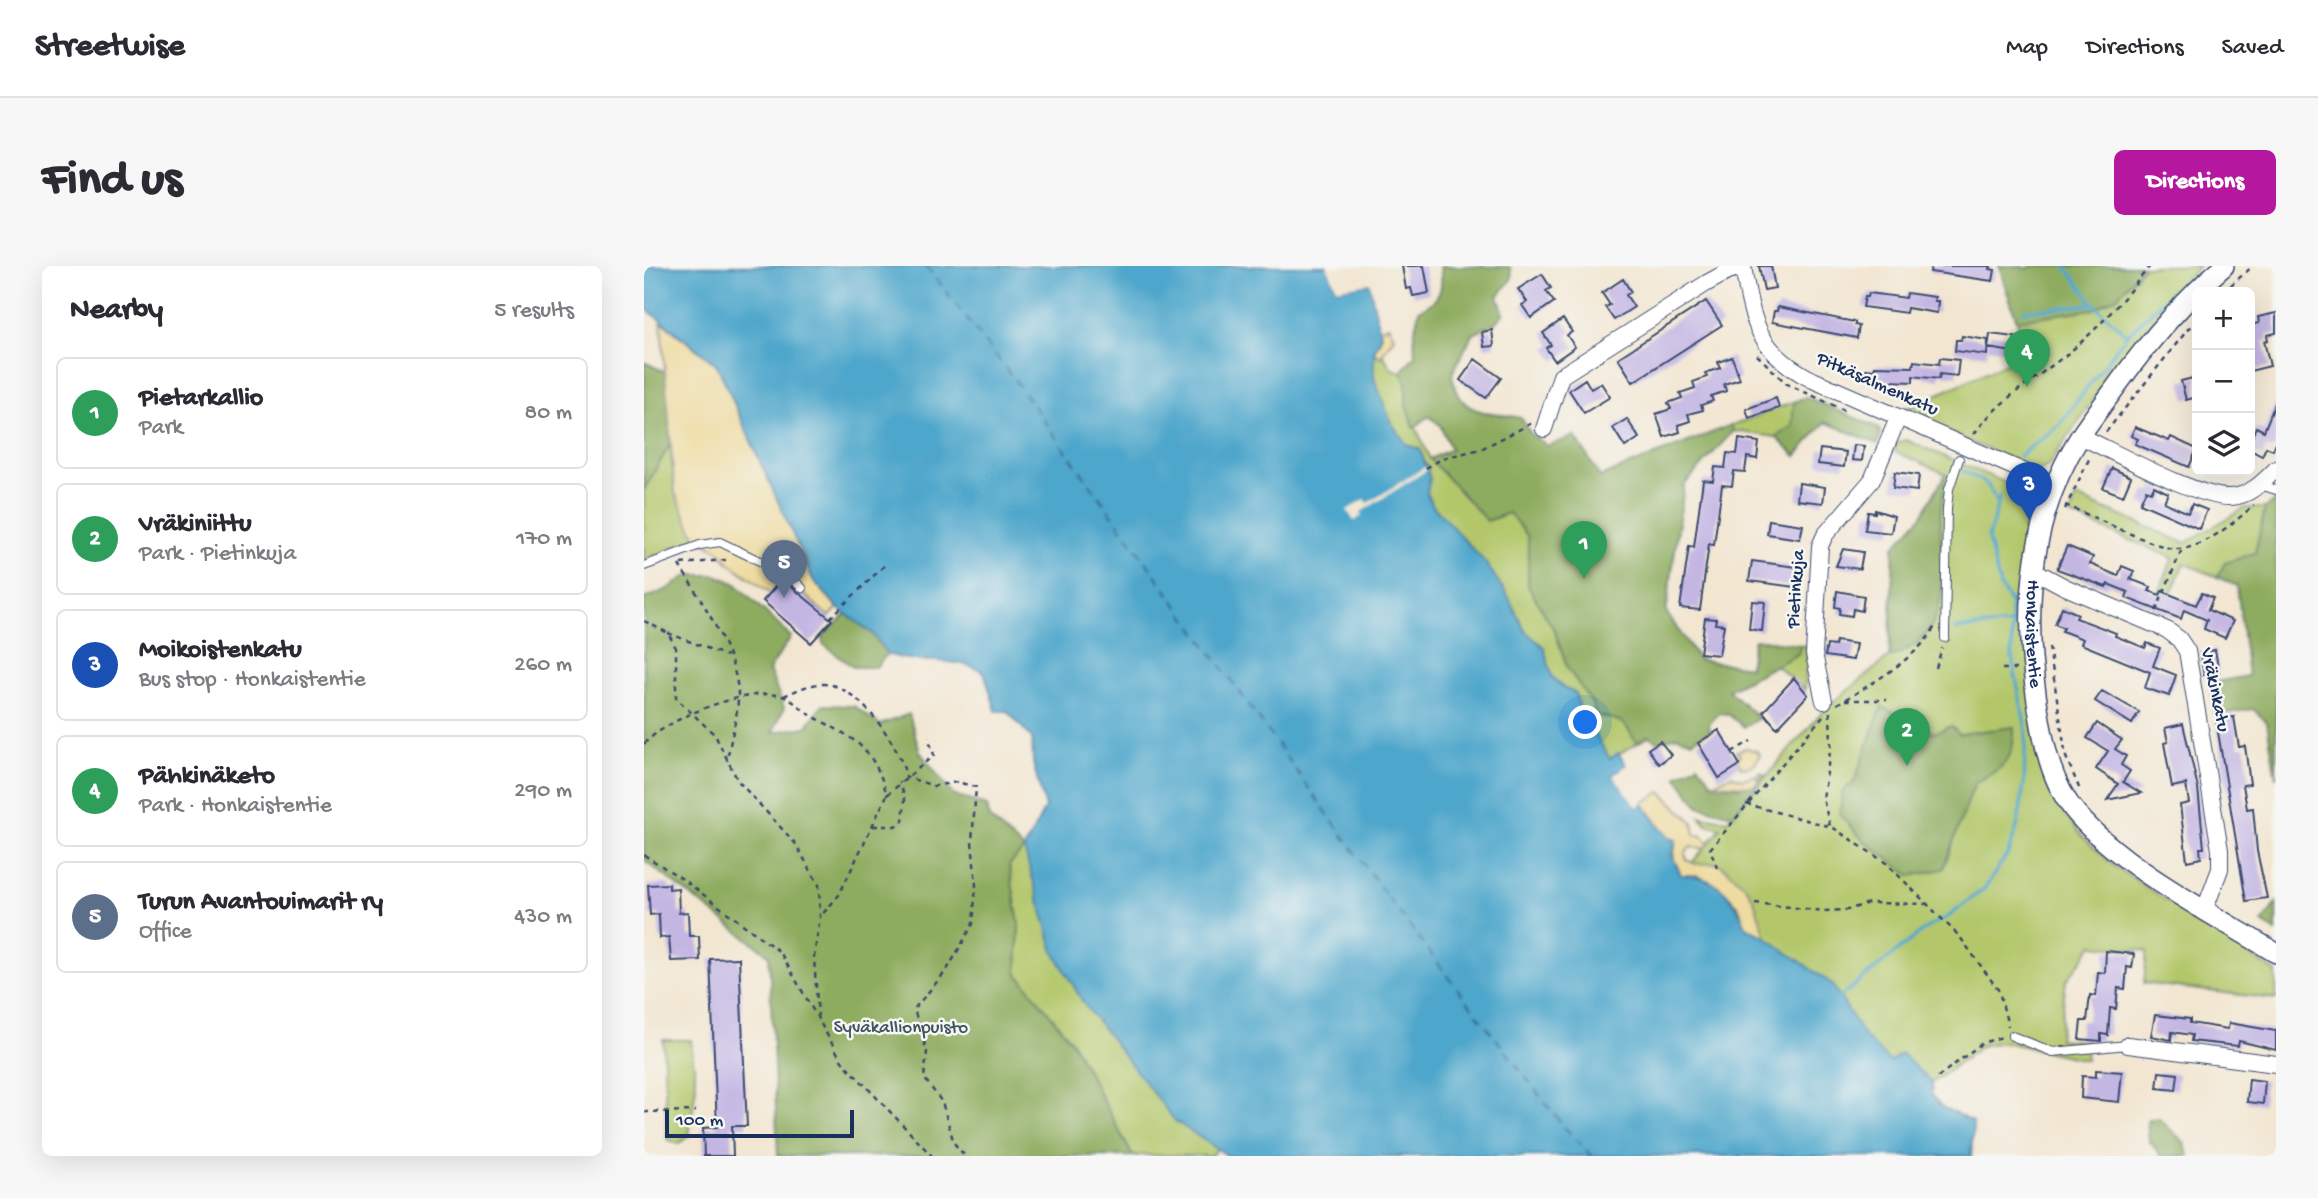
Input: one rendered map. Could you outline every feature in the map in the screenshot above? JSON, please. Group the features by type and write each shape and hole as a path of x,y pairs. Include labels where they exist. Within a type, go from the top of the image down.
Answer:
{"street":[{"name":"Honkaistentie","path":"2224,266 2165,325 2089,440 2055,485 2041,528 2033,570 2029,631 2032,669 2048,756 2058,786 2075,812 2110,848 2276,953"},
{"path":"1546,422 1561,376 1707,283 1731,270 1743,267"},
{"name":"Pitkäsalmenkatu","path":"1743,267 1751,315 1769,349 1797,372 2055,485"},
{"name":"Pietinkuja","path":"1827,705 1817,683 1814,654 1820,546 1825,535 1872,480 1898,418"},
{"path":"2089,440 2126,459 2209,494 2232,497 2270,488 2276,468"},
{"name":"Vräkinkatu","path":"2033,570 2065,587 2151,623 2179,639 2187,652 2192,669 2220,850 2220,869 2205,909"},
{"path":"2128,1045 2276,1064"}],"lane":[{"path":"1945,638 1949,489 1959,459"},
{"path":"647,565 700,545 720,542 787,574 802,588"},
{"path":"2012,1036 2053,1052 2128,1045"}],"path":[{"path":"1970,440 2004,398 2070,352 2105,321 2150,266"},
{"path":"2228,287 2253,266"},
{"path":"2064,512 2089,440 2192,323"},
{"path":"1426,468 1443,458 1481,449 1546,422"},
{"path":"2067,506 2171,549 2183,548 2221,530 2270,488"},
{"path":"2151,623 2183,548"},
{"path":"647,565 679,565 725,559 736,550"},
{"path":"679,565 737,678 738,699 727,761"},
{"path":"830,618 885,565"},
{"path":"1845,700 1928,640 1944,608"},
{"path":"644,621 668,634 728,657"},
{"path":"668,634 676,648 676,698 689,714 715,735 738,781 795,843 819,885 821,917 814,957 818,1016"},
{"path":"1936,668 1945,638"},
{"path":"2048,639 2066,757 2085,799"},
{"path":"644,744 655,732 689,714 750,695 784,696 808,685 832,685 855,700 886,733 904,764 906,777"},
{"path":"784,696 857,742 876,760 887,795"},
{"path":"1717,868 1710,849 1827,705 1845,700 1887,700"},
{"path":"1827,705 1831,745 1823,799 1830,826"},
{"path":"821,917 839,895 887,795 934,755 928,737"},
{"path":"1732,752 1751,741"},
{"path":"906,777 934,786 957,782 976,787 972,842 976,885 973,924 947,970 914,1009 927,1052 924,1078 942,1102 954,1143 965,1156"},
{"path":"873,826 895,826 903,821 905,799 900,782"},
{"path":"1746,804 1830,826 1886,863 1950,925 1999,991 2012,1036 1982,1042 1938,1077"},
{"path":"644,855 681,877 780,952 848,1068 932,1156"},
{"path":"1755,904 1823,911 1847,910 1869,903 1930,904"},
{"path":"644,1112 696,1111"}],"green space":[{"path":"1440,266 1510,267 1512,278 1498,297 1504,313 1495,323 1472,335 1452,374 1461,399 1468,406 1476,410 1521,418 1531,434 1548,446 1575,436 1600,477 1731,425 1733,431 1684,485 1666,612 1699,660 1749,667 1754,639 1801,645 1798,654 1728,690 1759,718 1744,727 1728,714 1719,713 1709,724 1710,731 1692,741 1677,736 1658,742 1648,736 1636,743 1624,724 1595,715 1593,705 1568,669 1554,630 1528,586 1528,537 1509,513 1487,521 1430,459 1451,449 1440,425 1429,416 1414,428 1406,405 1406,382 1401,372 1415,355 1414,335 1419,310 1432,302 1439,293"},
{"path":"1999,266 2022,266 2024,269 2033,266 2144,266 2118,296 2094,309 2017,320"},
{"path":"2033,266 2199,266 2119,362 2048,466 2039,471 1899,412 2028,353 2002,277"},
{"path":"1365,341 1378,356 1383,355 1392,369 1401,372 1406,382 1406,406 1430,459 1521,418 1543,456 1600,477 1806,397 1879,429 1881,434 1878,444 1825,422 1796,456 1776,437 1733,431 1684,485 1666,613 1699,660 1749,667 1754,639 1807,646 1805,690 1774,664 1610,759 1407,482 1429,468 1427,465 1408,478 1359,351"},
{"path":"644,362 667,373 670,444 644,490"},
{"path":"1806,397 1877,427 1881,434 1878,444 1825,422 1796,456 1776,437 1792,426 1794,402"},
{"path":"1906,440 2034,495 2023,530 2028,531 2033,715 2036,754 2051,793 2081,835 2113,865 2276,972 2276,999 2144,983 2147,951 2093,945 2066,981 2059,1039 2087,1042 2086,1060 2004,1042 1983,1045 1932,1083 1931,1095 1941,1107 1973,1122 1971,1156 1868,1081 1681,876 1721,828 1707,824 1700,816 1728,820 1826,708 1889,657 1894,547 1921,517 1946,474 1894,451 1898,442"},
{"path":"670,444 675,493 696,538 644,560 644,490"},
{"path":"1946,473 1940,517 1940,603 1925,635 1911,648 1890,657 1894,547 1921,517"},
{"path":"2076,497 2185,543 2245,508 2265,508 2255,553 2225,563 2217,577 2184,563 2161,617 2150,613 2173,558 2070,515"},
{"path":"2276,500 2276,778 2267,722 2253,709 2215,715 2210,683 2248,676 2237,586 2217,577 2225,563 2255,553 2265,508"},
{"name":"Syväkallionpuisto","path":"688,575 716,575 735,583 791,637 769,670 784,708 773,732 806,727 822,705 854,706 880,725 909,714 920,752 953,795 987,806 989,818 1024,849 1009,865 1019,924 1017,973 1072,1042 1132,1155 1138,1156 778,1156 769,955 644,860 644,599 668,589"},
{"path":"846,614 872,633 887,654 876,667 853,667 823,644 822,637"},
{"path":"1882,707 1934,733 1951,726 1959,734 2014,727 2012,748 2005,762 1993,773 1975,783 1943,869 1911,876 1864,841 1840,815 1842,792 1854,782"},
{"path":"1698,764 1713,784 1738,787 1758,782 1759,772 1766,775 1733,815 1699,806 1678,779 1677,776"},
{"path":"1045,808 1228,1156 1218,1148 1211,1156 1132,1155 1072,1042 1017,973 1019,924 1009,865 1024,849"},
{"path":"2276,903 2276,932 2262,923"},
{"path":"663,1040 691,1040 696,1086 689,1136 678,1144 667,1139"},
{"path":"2158,1118 2184,1142 2189,1156 2161,1156 2149,1140 2147,1121"}],"sand":[{"path":"661,322 717,365 813,580 838,608 829,617 785,577 771,593 729,563 718,550 696,538 675,493"},
{"path":"1389,326 1394,337 1380,357 1374,352 1381,338 1380,328"},
{"path":"1746,748 1757,751 1760,755 1755,763 1746,768 1741,767 1736,758 1740,756 1737,751"},
{"path":"1731,775 1742,779 1756,775 1758,782 1753,786 1713,784"},
{"path":"1661,792 1693,822 1695,836 1701,835 1709,843 1704,848 1690,847 1685,853 1687,860 1695,864 1718,863 1740,881 1755,902 1766,937 1746,927 1738,905 1697,875 1681,876 1673,861 1676,840 1669,838 1642,803"}],"water":[{"path":"644,266 1327,266 1337,289 1370,283 1381,336 1374,352 1374,378 1391,422 1407,445 1420,449 1430,478 1427,493 1433,506 1485,562 1508,596 1525,631 1544,647 1552,677 1565,689 1575,692 1579,706 1610,759 1618,753 1627,765 1613,775 1637,807 1642,803 1669,838 1676,840 1672,855 1681,875 1714,883 1730,897 1746,927 1766,937 1832,984 1864,1036 1890,1062 1901,1053 1932,1083 1931,1095 1941,1107 1973,1122 1971,1156 1228,1156 1175,1121 1084,1004 1054,952 1024,849 1045,808 1033,763 1032,738 1007,711 996,711 984,672 960,664 899,658 887,654 872,633 838,608 813,580 717,365 644,307"}],"pier":[{"path":"1327,266 1331,266 1339,285 1372,280 1383,327 1380,328 1370,283 1337,289"},
{"path":"1425,467 1427,470 1361,512 1362,516 1354,521 1347,510 1365,499 1368,503"},
{"path":"1620,752 1631,765 1618,776 1637,803 1645,801 1637,807 1613,776 1627,765"}],"building":[{"path":"1402,266 1424,266 1429,293 1413,296 1411,288 1406,289"},
{"path":"1759,266 1771,266 1775,288 1764,290"},
{"path":"1931,266 1991,266 1990,269 1995,270 1993,281 1930,272"},
{"path":"1542,274 1551,288 1546,291 1554,302 1531,318 1522,305 1527,302 1518,289"},
{"path":"1623,279 1631,292 1626,295 1634,307 1614,320 1605,307 1610,305 1602,293"},
{"path":"1869,293 1906,298 1907,293 1935,297 1934,301 1938,301 1937,313 1907,308 1906,313 1863,307 1865,297 1868,297"},
{"path":"1706,301 1722,325 1633,382 1618,358"},
{"path":"1778,307 1855,322 1855,325 1859,326 1857,338 1772,322 1774,311 1777,311"},
{"path":"2276,313 2276,333 2267,335 2268,340 2264,341 2270,366 2255,370 2255,324 2259,323 2258,317"},
{"path":"1563,319 1572,332 1567,335 1575,347 1555,361 1546,348 1551,345 1543,333"},
{"path":"1492,330 1494,346 1484,347 1482,332"},
{"path":"1990,334 2015,337 2013,352 1988,348"},
{"path":"1962,336 1988,340 1987,355 1955,351 1956,340 1961,340"},
{"path":"1732,357 1740,379 1724,384 1726,391 1711,396 1713,401 1701,405 1703,410 1688,414 1690,421 1678,425 1680,432 1664,437 1656,414 1671,409 1668,403 1682,398 1680,393 1695,388 1693,382 1707,377 1705,373 1720,368 1718,362"},
{"path":"1940,358 1959,360 1957,376 1940,374 1939,379 1913,376 1913,382 1865,380 1866,369 1874,370 1875,366 1913,367 1914,361 1939,364"},
{"path":"1475,359 1501,378 1486,398 1460,380"},
{"path":"2192,378 2192,398 2186,400 2181,381"},
{"path":"1585,379 1591,389 1601,383 1610,397 1584,413 1569,390"},
{"path":"1776,398 1779,408 1749,418 1746,409"},
{"path":"2276,401 2276,442 2273,450 2266,447 2262,456 2255,452 2255,430 2256,427 2264,431"},
{"path":"1627,419 1639,438 1625,447 1613,428"},
{"path":"2135,427 2169,441 2171,437 2192,447 2189,467 2135,444 2138,439 2131,436"},
{"path":"1739,439 1759,442 1757,459 1747,457 1745,472 1734,471 1732,486 1722,485 1714,545 1709,544 1700,610 1680,608 1689,546 1694,547 1703,480 1713,481 1715,467 1725,468 1727,453 1737,454"},
{"path":"1854,445 1864,446 1862,461 1852,460"},
{"path":"1820,449 1846,452 1844,467 1818,464"},
{"path":"2112,468 2131,477 2123,496 2103,488"},
{"path":"1895,472 1919,475 1917,491 1893,488"},
{"path":"1799,483 1825,487 1823,503 1797,500"},
{"path":"2154,486 2168,493 2164,502 2188,513 2192,504 2207,510 2199,529 2140,503 2146,490 2151,492"},
{"path":"1875,510 1894,516 1891,533 1865,530 1868,512 1875,513"},
{"path":"1769,520 1803,525 1800,539 1767,534"},
{"path":"2067,546 2093,557 2090,564 2118,576 2122,566 2134,571 2130,579 2151,587 2149,591 2160,595 2162,591 2196,605 2202,593 2213,598 2208,610 2233,621 2225,638 2204,629 2207,620 2184,610 2181,619 2126,598 2128,592 2057,569"},
{"path":"1843,549 1863,552 1860,569 1836,566"},
{"path":"1752,561 1797,567 1795,587 1749,581"},
{"path":"782,579 832,620 811,643 763,601"},
{"path":"1837,591 1864,596 1862,611 1853,609 1852,616 1839,614 1840,608 1835,607"},
{"path":"1752,601 1765,602 1762,631 1749,629"},
{"path":"2062,607 2078,614 2076,618 2116,633 2115,636 2145,648 2147,643 2160,648 2153,666 2176,675 2169,696 2145,688 2150,672 2081,644 2083,639 2062,631 2064,628 2055,624"},
{"path":"1705,618 1716,619 1715,624 1724,625 1719,655 1700,653"},
{"path":"1836,641 1856,644 1853,660 1825,656 1827,645 1835,646"},
{"path":"2215,650 2219,672 2204,675 2200,653"},
{"path":"1794,678 1808,695 1777,728 1763,712"},
{"path":"2102,691 2139,712 2132,724 2095,701"},
{"path":"2234,717 2239,747 2245,746 2250,784 2243,785 2247,809 2253,808 2257,851 2267,898 2246,901 2216,720"},
{"path":"2097,723 2122,740 2115,749 2126,756 2121,765 2130,771 2123,782 2141,793 2107,800 2118,784 2096,769 2108,751 2087,738"},
{"path":"2183,724 2198,788 2204,848 2200,848 2201,858 2187,861 2180,805 2189,803 2186,784 2172,787 2164,743 2168,742 2165,728"},
{"path":"1719,730 1740,765 1719,778 1698,743"},
{"path":"1660,741 1671,755 1659,764 1648,749"},
{"path":"669,884 669,889 678,888 679,913 688,912 689,936 699,936 700,960 671,961 669,937 660,938 659,914 650,915 648,885"},
{"path":"2106,951 2134,954 2132,968 2127,967 2125,989 2118,988 2116,1009 2110,1008 2108,1035 2101,1034 2101,1041 2079,1039 2081,1021 2087,1021 2090,995 2096,996 2098,972 2105,973"},
{"path":"739,958 747,1126 732,1126 733,1156 704,1156 703,1128 717,1127 710,959"},
{"path":"2155,1015 2190,1019 2190,1023 2228,1029 2229,1023 2276,1031 2276,1050 2239,1041 2238,1046 2191,1041 2192,1035 2172,1032 2171,1040 2151,1036"},
{"path":"2096,1070 2122,1072 2119,1102 2081,1098 2082,1076 2096,1077"},
{"path":"2159,1072 2178,1074 2176,1090 2157,1088"},
{"path":"2249,1079 2265,1081 2263,1104 2247,1102"}],"waterway":[{"path":"2065,266 2094,304 2126,334"},
{"path":"2019,456 2059,425 2127,335 2186,279"},
{"path":"2023,311 2094,304"},
{"path":"1963,471 1987,484 1997,502"},
{"path":"1840,997 1929,926 1948,917 1985,888 2008,853 2018,824 2024,784 2026,730 2012,657 2011,604 2000,586 1988,539 2000,496"},
{"path":"2011,604 2017,597"},
{"path":"1955,629 2012,624"}],"ferry route":[{"path":"926,266 1017,383 1391,902 1564,1127 1592,1156"}],"place":[{"name":"Pähkinäketo","path":"2027,387"},
{"name":"Moikoistenkatu","path":"2029,520"},
{"name":"Pietarkallio","path":"1584,579"},
{"name":"Turun Avantouimarit ry","path":"784,598"},
{"name":"Vräkiniittu","path":"1907,766"}]}
